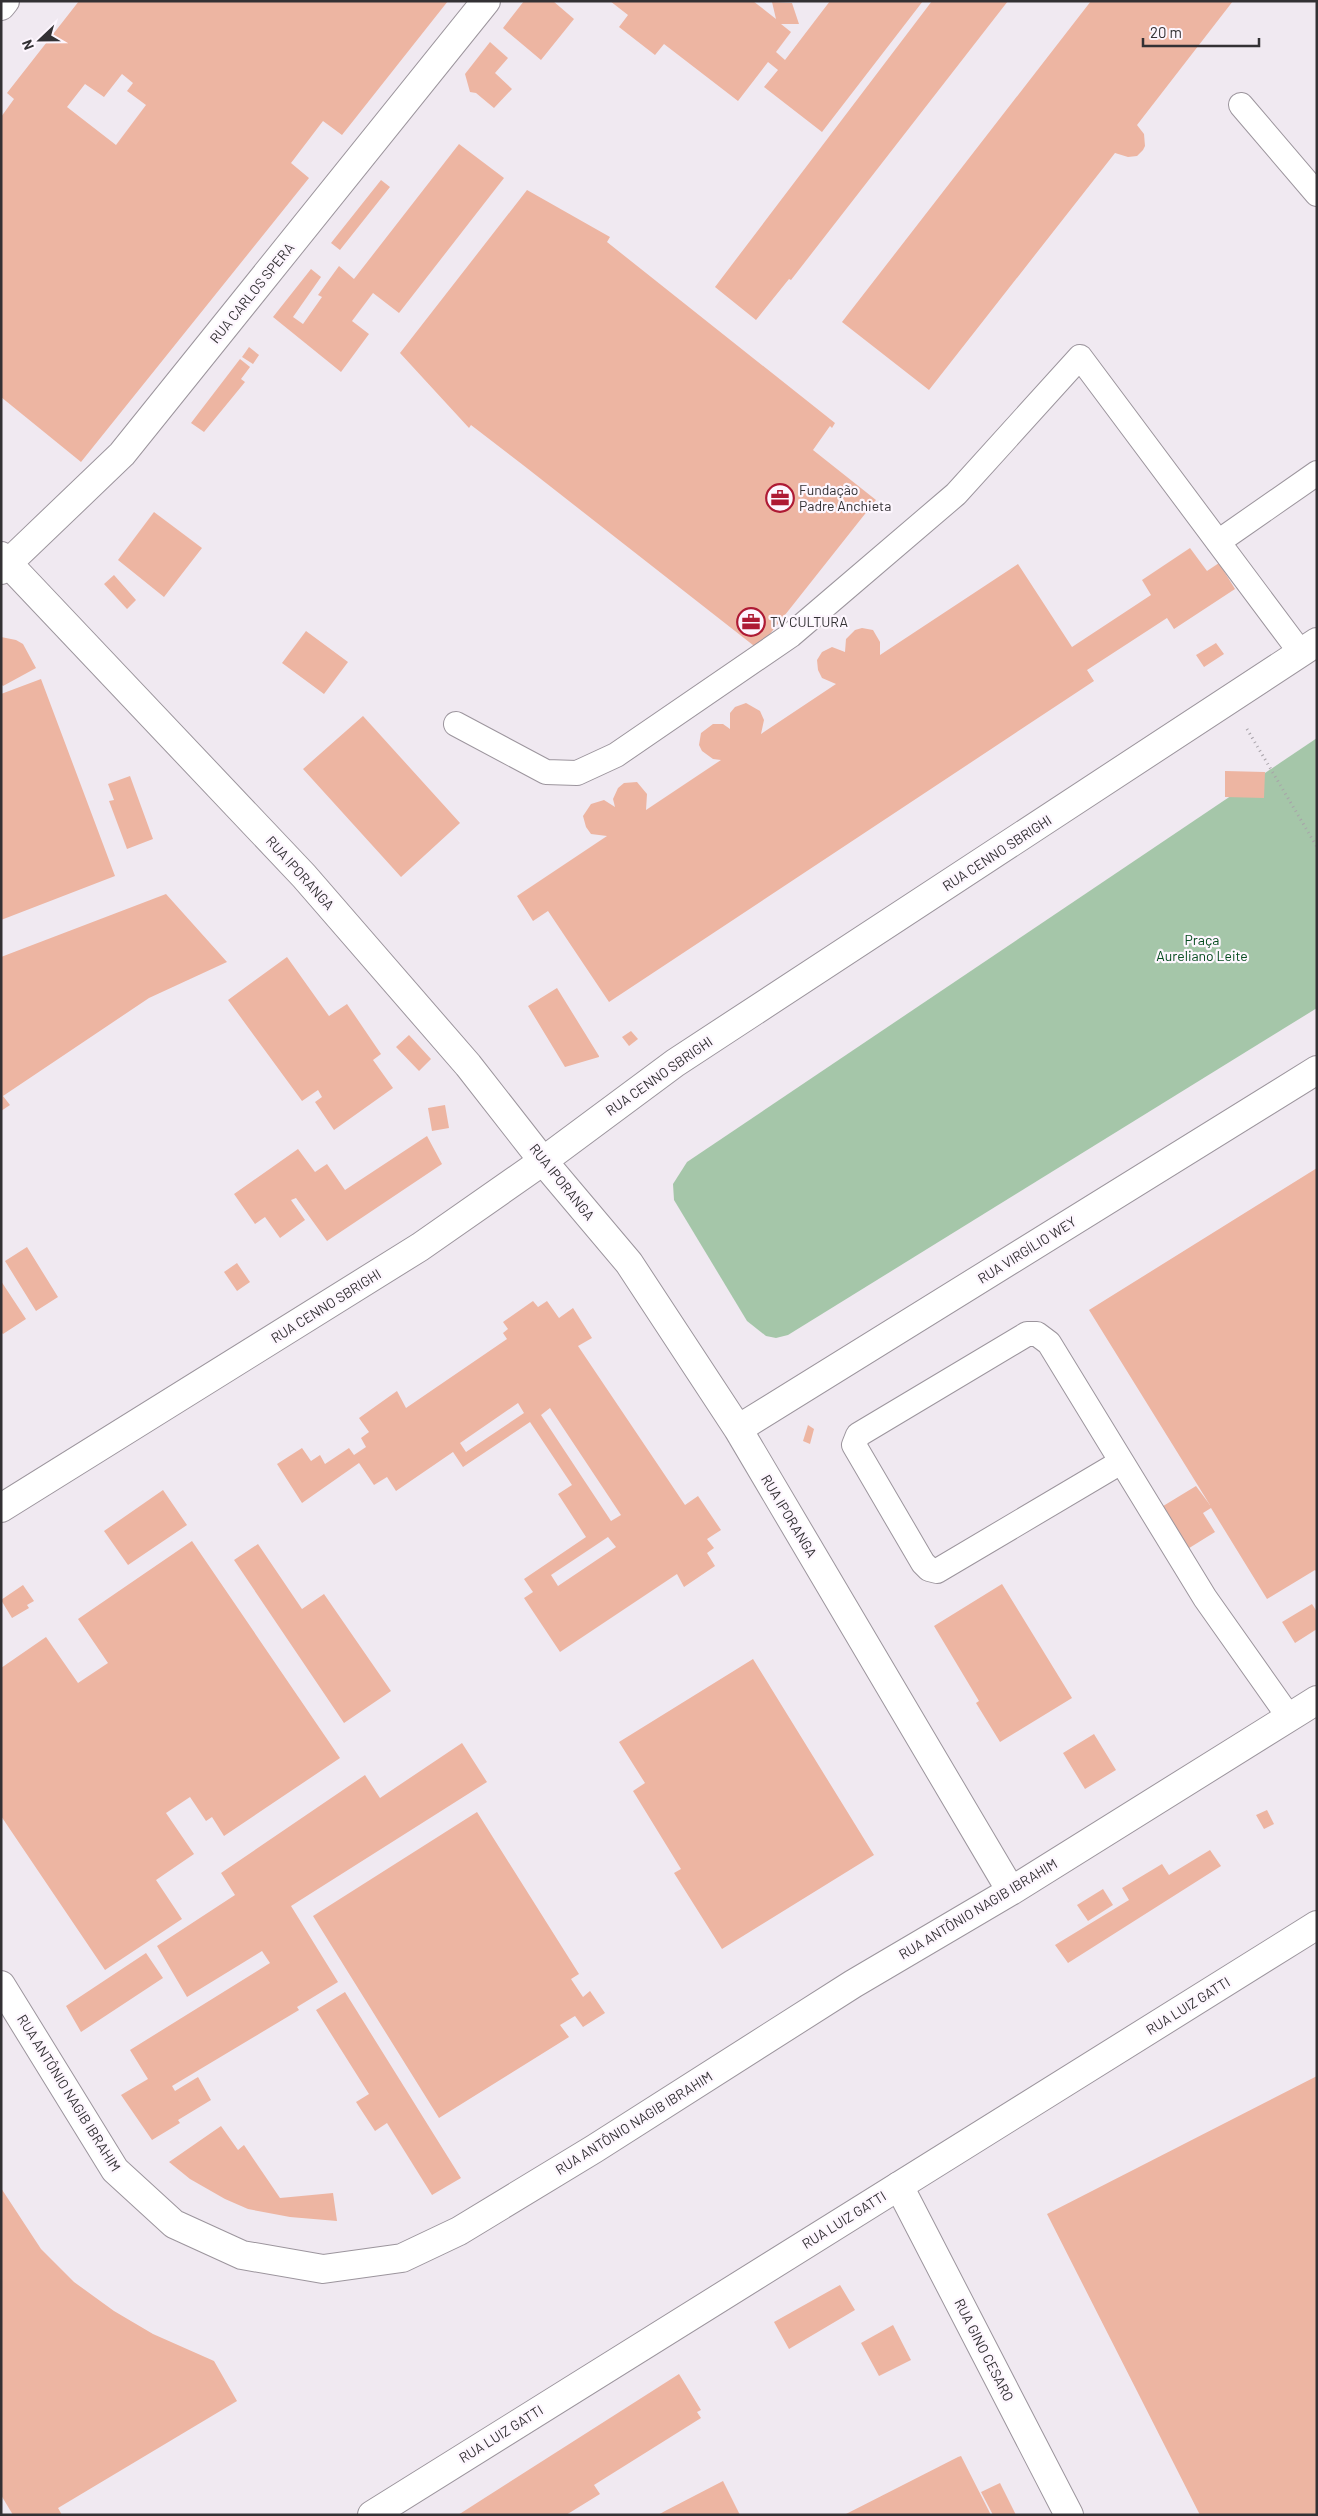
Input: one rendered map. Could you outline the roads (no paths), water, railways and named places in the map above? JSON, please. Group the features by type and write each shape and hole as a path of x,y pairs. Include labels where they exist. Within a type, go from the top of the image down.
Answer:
{"street":[{"path":"1,6 5,1"},
{"name":"RUA CARLOS SPERA","path":"4,564 122,454 486,1"},
{"name":"RUA IPORANGA","path":"4,564 304,876 468,1065 543,1161 629,1263 738,1429 1011,1891"},
{"name":"RUA CENNO SBRIGHI","path":"1,1508 420,1247 543,1161 675,1062 1309,647"},
{"name":"RUA VIRGÍLIO WEY","path":"738,1429 1317,1070"},
{"name":"RUA ANTÔNIO NAGIB IBRAHIM","path":"1,1985 115,2170 174,2224 242,2255 324,2268 402,2258 459,2231 594,2149 853,1984 1011,1891 1317,1700"},
{"name":"RUA LUIZ GATTI","path":"372,2515 1317,1925"},
{"name":"RUA GINO CESARO","path":"899,2186 1069,2515"}],"lane":[{"path":"1241,105 1317,194"},
{"path":"456,724 546,772 577,773 616,755 791,635 956,494 1080,357 1218,542 1309,647"},
{"path":"1218,542 1317,473"},
{"path":"1121,1462 937,1571 929,1569 923,1563 854,1445 858,1435 1027,1334 1037,1334 1049,1343 1205,1598 1289,1717"}],"place":[{"name":"Fundação Padre Anchieta","path":"780,498"},
{"name":"TV CULTURA","path":"751,622"}],"park label":[{"name":"Praça Aureliano Leite","path":"1202,948"}]}
